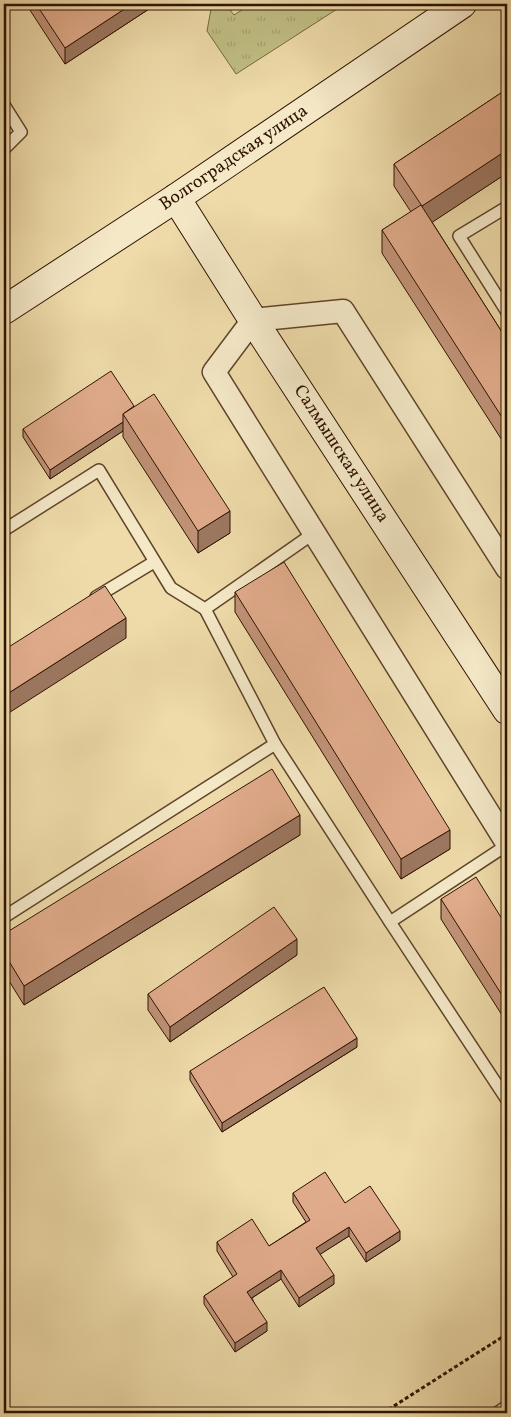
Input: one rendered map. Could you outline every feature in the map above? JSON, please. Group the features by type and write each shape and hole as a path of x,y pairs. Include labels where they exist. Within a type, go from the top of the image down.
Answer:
{"main road":[{"name":"Волгоградская улица","path":"4,310 176,198 462,4"},
{"name":"Салмышская улица","path":"176,198 253,320 507,710"}],"street":[{"path":"507,568 343,311 253,320 214,372 507,844"}],"lane":[{"path":"4,105 21,132 4,149"},
{"path":"507,207 459,236 507,312"},
{"path":"4,530 99,470 171,588 205,610 275,744 507,1100"},
{"path":"205,610 314,533"},
{"path":"87,602 154,562"},
{"path":"4,917 275,744"},
{"path":"390,922 507,844"},
{"path":"497,1413 507,1406"}],"path":[{"path":"383,1413 507,1334"}],"green space":[{"path":"220,4 225,4 234,15 251,4 345,4 236,74 207,31 211,9"}],"building":[{"path":"36,4 132,4 65,48"},
{"path":"507,89 507,150 422,206 394,164"},
{"path":"421,205 507,340 507,425 382,230"},
{"path":"111,371 134,406 123,414 123,422 50,470 23,429"},
{"path":"154,394 230,511 198,531 123,414"},
{"path":"284,562 450,830 401,859 235,592"},
{"path":"105,586 126,618 4,696 4,650"},
{"path":"272,769 300,815 24,986 4,953 4,934"},
{"path":"476,877 507,927 507,1003 441,899"},
{"path":"274,907 297,939 170,1027 148,994"},
{"path":"324,987 357,1038 222,1123 190,1071"},
{"path":"325,1172 345,1203 370,1186 400,1231 366,1253 349,1227 316,1248 334,1275 299,1298 281,1270 247,1292 267,1322 235,1343 204,1296 237,1274 217,1242 252,1219 269,1246 310,1220 293,1193"}]}
